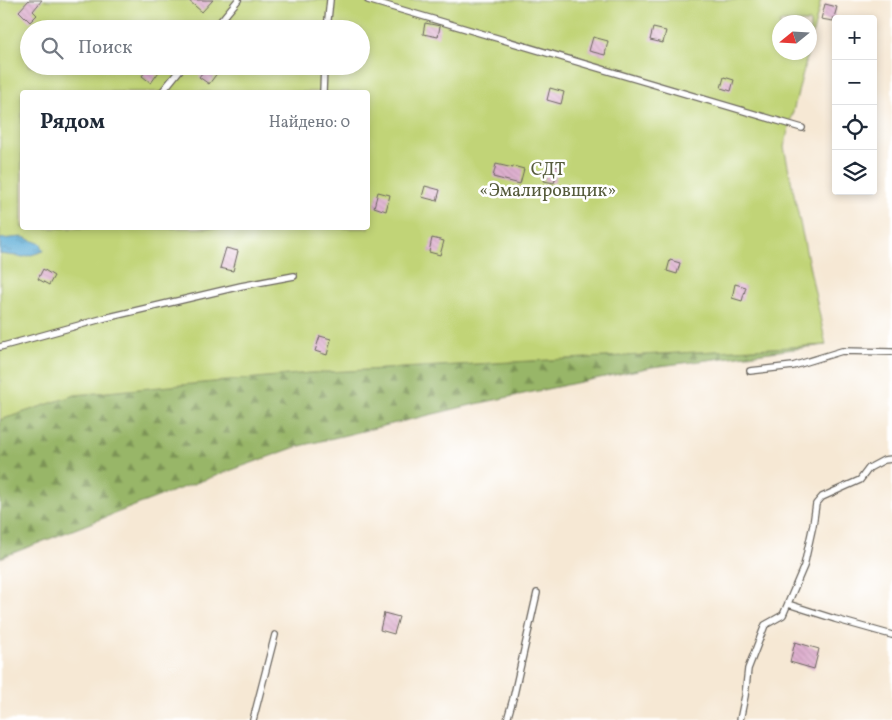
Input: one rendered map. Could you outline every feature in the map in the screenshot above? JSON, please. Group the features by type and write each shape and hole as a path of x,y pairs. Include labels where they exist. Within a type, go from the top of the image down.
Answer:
{"lane":[{"path":"221,20 238,0"},
{"path":"328,20 330,0"},
{"path":"368,0 802,128"},
{"path":"164,90 176,75"},
{"path":"322,90 323,75"},
{"path":"0,348 104,318 241,286 294,276"},
{"path":"750,371 793,366 842,351 892,352"},
{"path":"740,720 748,669 765,625 783,615 804,566 816,504 822,497 860,480 869,468 884,460 892,459"},
{"path":"507,720 537,593"},
{"path":"788,604 835,620 892,635"},
{"path":"253,720 275,635"}],"green space":[{"name":"СДТ «Эмалировщик»","path":"0,0 821,0 817,16 772,15 772,60 806,60 784,147 826,345 309,373 75,395 0,420"},
{"path":"826,345 652,367 471,405 296,447 168,493 0,558 0,420 75,395 309,373"}],"water":[{"path":"23,237 41,244 44,251 24,257 0,254 0,239"}],"building":[{"path":"29,0 42,0 33,11 37,15 32,20 28,20 19,11"},
{"path":"188,0 213,0 202,12"},
{"path":"825,4 837,7 835,15 832,15 832,21 821,19"},
{"path":"425,23 440,26 438,37 423,34"},
{"path":"653,28 666,31 663,43 650,40"},
{"path":"593,37 608,41 605,55 589,51"},
{"path":"143,75 157,75 151,83"},
{"path":"200,75 216,75 209,84 199,77"},
{"path":"724,77 734,80 731,91 721,88"},
{"path":"550,88 564,92 561,104 547,100"},
{"path":"496,164 524,169 520,184 493,177"},
{"path":"548,164 559,167 554,183 544,181"},
{"path":"425,186 440,190 437,201 422,197"},
{"path":"378,192 390,195 386,211 374,207"},
{"path":"432,238 444,241 440,255 429,252"},
{"path":"226,248 238,251 233,271 220,268"},
{"path":"670,260 680,263 677,274 667,271"},
{"path":"43,269 54,276 49,285 38,279"},
{"path":"735,284 746,287 742,301 732,298"},
{"path":"320,336 331,339 327,355 315,351"},
{"path":"384,613 399,617 394,634 380,630"},
{"path":"795,642 819,649 814,669 790,662"}]}
